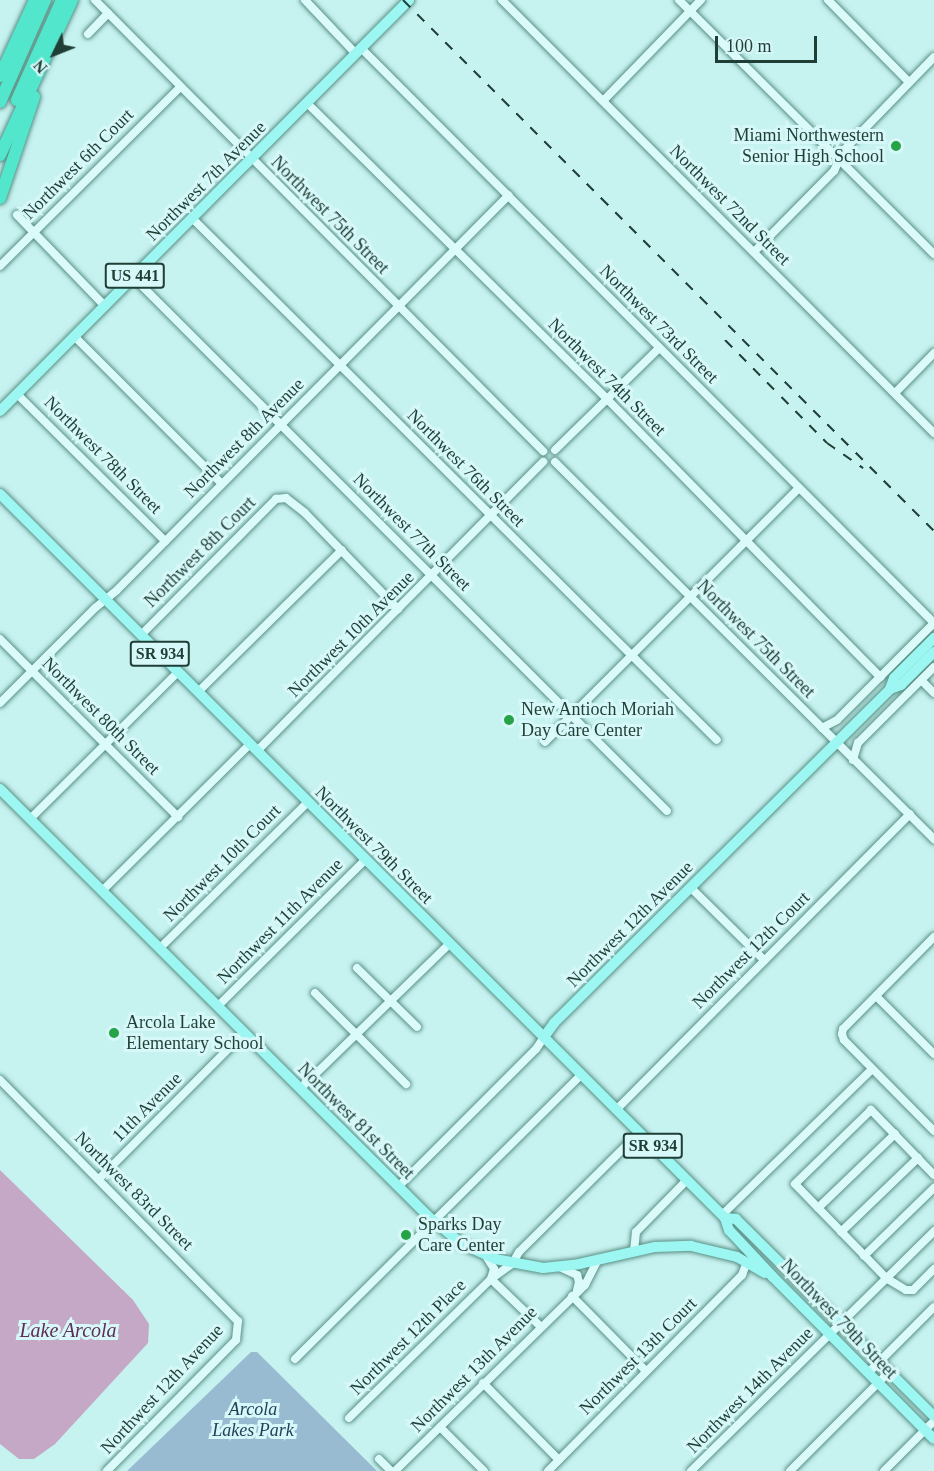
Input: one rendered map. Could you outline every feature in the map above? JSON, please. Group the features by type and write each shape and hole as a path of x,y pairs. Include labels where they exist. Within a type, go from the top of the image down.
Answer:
{"highway":[{"path":"0,76 35,0"},
{"path":"0,102 45,0"},
{"path":"0,155 68,2"},
{"path":"0,137 68,2"},
{"path":"0,198 52,42"}],"main road":[{"name":"Northwest 7th Avenue","path":"0,411 409,0"},
{"name":"Northwest 79th Street","path":"0,494 724,1217 729,1230 773,1277 931,1436"},
{"name":"Northwest 12th Avenue","path":"544,1037 554,1023 903,676 934,638"},
{"name":"Northwest 12th Avenue","path":"903,676 934,652"},
{"name":"Northwest 81st Street","path":"0,789 398,1187 453,1238 486,1256 512,1264 543,1268 560,1267 665,1246 691,1246 724,1252 773,1277"},
{"name":"Northwest 79th Street","path":"724,1217 736,1219 934,1416"}],"street":[{"name":"Northwest 75th Street","path":"95,0 543,451"},
{"name":"Northwest 73rd Street","path":"305,0 509,195 934,623"},
{"name":"Northwest 72nd Street","path":"502,0 934,433"},
{"path":"679,0 934,254"},
{"path":"603,101 701,0"},
{"path":"828,0 909,82"},
{"path":"88,34 108,13"},
{"path":"754,252 834,171 844,150 934,57"},
{"name":"Northwest 6th Court","path":"0,267 180,87"},
{"name":"Northwest 74th Street","path":"307,103 607,399 880,677"},
{"name":"Northwest 8th Avenue","path":"0,703 165,541 509,195"},
{"path":"17,215 105,306"},
{"name":"Northwest 76th Street","path":"192,218 717,740"},
{"name":"Northwest 77th Street","path":"133,277 667,811"},
{"path":"74,336 222,484"},
{"path":"555,450 659,348"},
{"path":"894,393 934,354"},
{"name":"Northwest 78th Street","path":"17,394 165,541"},
{"path":"549,448 555,450 557,456 555,462 548,465 543,462 541,458 543,451 549,448"},
{"name":"Northwest 10th Avenue","path":"102,891 398,609 543,462"},
{"name":"Northwest 75th Street","path":"555,462 934,839"},
{"path":"544,742 799,488"},
{"name":"Northwest 8th Court","path":"141,635 276,499 286,498 342,550"},
{"path":"198,692 342,550 398,609"},
{"path":"822,728 837,720 934,623"},
{"name":"Northwest 80th Street","path":"0,639 178,817"},
{"path":"854,760 854,750 858,742 934,667"},
{"path":"30,819 178,672"},
{"path":"922,681 934,693"},
{"name":"Northwest 10th Court","path":"160,948 308,802"},
{"name":"Northwest 12th Court","path":"616,1110 910,814"},
{"name":"Northwest 11th Avenue","path":"218,1006 366,860"},
{"path":"691,888 764,960"},
{"path":"934,937 843,1029 842,1034 844,1040 934,1131"},
{"path":"300,1089 450,943"},
{"path":"357,968 417,1027"},
{"path":"315,993 406,1084"},
{"path":"876,996 934,1054"},
{"name":"11th Avenue","path":"99,1179 244,1033"},
{"name":"Northwest 12th Avenue","path":"398,1187 536,1049 544,1037"},
{"path":"724,1217 872,1069"},
{"path":"295,1359 581,1075"},
{"name":"Northwest 83rd Street","path":"0,1080 238,1321 240,1328"},
{"path":"934,1175 871,1110 795,1184 886,1278 906,1290 914,1290 934,1269"},
{"name":"Northwest 12th Place","path":"349,1418 491,1279 512,1264 519,1252 639,1133"},
{"path":"818,1208 895,1134"},
{"path":"842,1232 918,1158"},
{"path":"634,1251 636,1232 687,1180"},
{"path":"864,1256 934,1188"},
{"name":"Northwest 14th Avenue","path":"691,1471 934,1231"},
{"name":"Northwest 12th Place","path":"486,1256 494,1269 491,1279"},
{"name":"Northwest 13th Avenue","path":"393,1471 540,1326 585,1285 598,1260"},
{"name":"Northwest 13th Court","path":"548,1471 742,1275 747,1262"},
{"path":"560,1267 577,1275 579,1282 574,1294 646,1371"},
{"path":"491,1279 540,1326"},
{"path":"868,1373 934,1307"},
{"name":"Northwest 12th Avenue","path":"107,1471 237,1340 240,1328"},
{"path":"790,1471 889,1372"},
{"path":"483,1383 559,1460"},
{"path":"884,1471 931,1436 934,1421"},
{"path":"440,1427 484,1471"},
{"path":"379,1459 393,1471"}],"green space":[{"name":"Arcola Lakes Park","path":"251,1352 257,1352 377,1471 127,1471"}],"water":[{"name":"Lake Arcola","path":"0,1170 133,1300 149,1324 148,1343 55,1444 34,1459 19,1459 0,1444"}],"railway":[{"path":"403,0 934,531"},
{"path":"725,340 827,443 863,468"}],"place":[{"name":"Miami Northwestern Senior High School","path":"896,146"},
{"name":"New Antioch Moriah Day Care Center","path":"509,720"},
{"name":"Arcola Lake Elementary School","path":"114,1033"},
{"name":"Sparks Day Care Center","path":"406,1235"}]}
